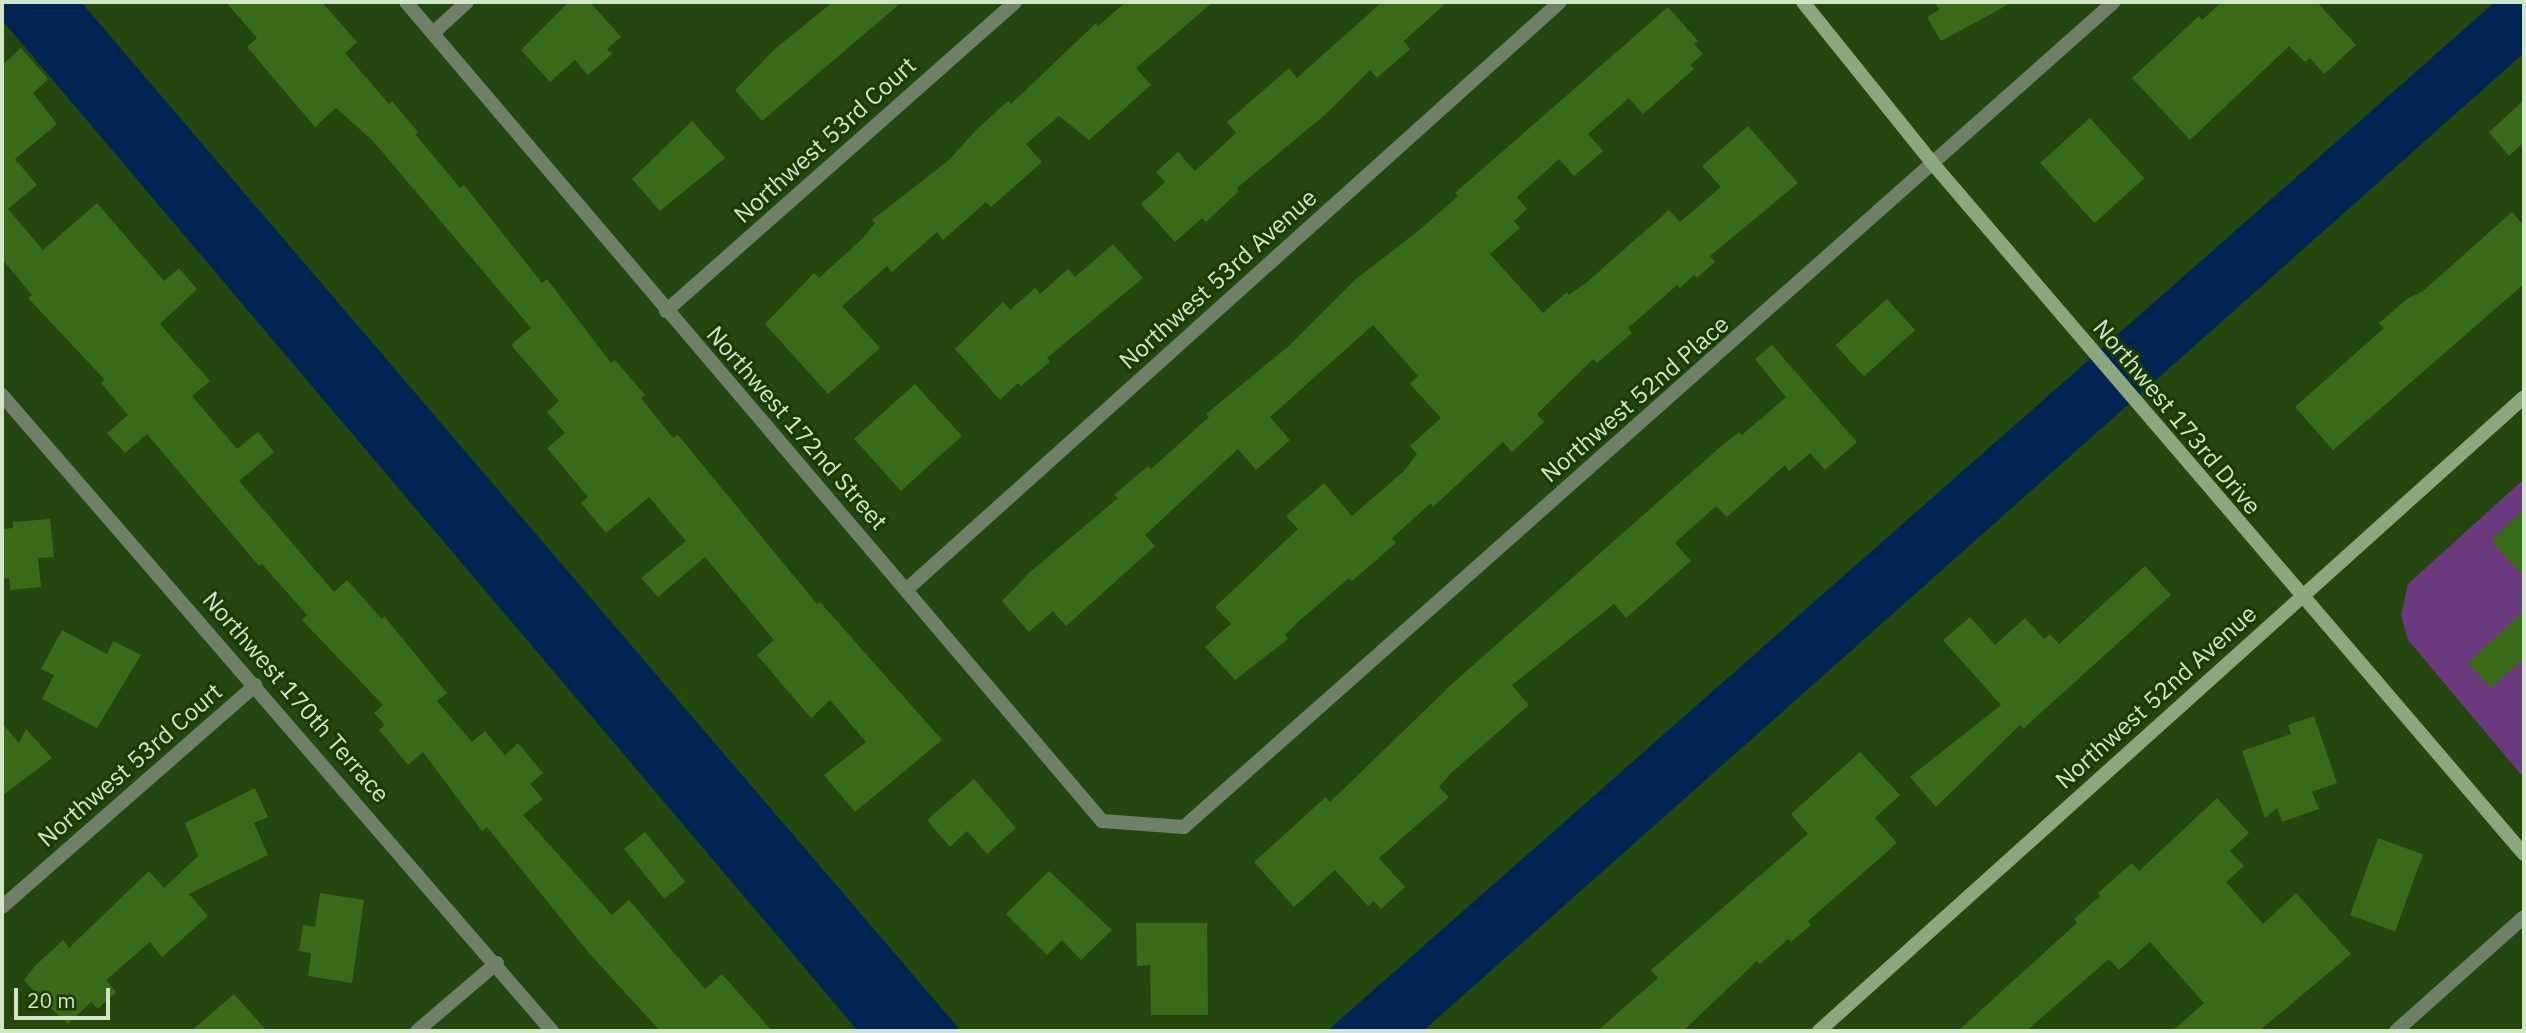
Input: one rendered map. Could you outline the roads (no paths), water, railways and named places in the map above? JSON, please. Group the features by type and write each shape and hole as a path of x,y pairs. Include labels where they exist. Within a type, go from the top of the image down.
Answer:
{"street":[{"name":"Northwest 172nd Street","path":"405,2 1102,821 1184,827"},
{"path":"433,33 467,2"},
{"name":"Northwest 53rd Court","path":"666,311 1014,2"},
{"name":"Northwest 53rd Avenue","path":"906,590 1560,2"},
{"name":"Northwest 173rd Drive","path":"1803,2 1934,165 2301,598 2524,854"},
{"name":"Northwest 52nd Place","path":"1184,827 1934,165 2114,2"},
{"name":"Northwest 52nd Avenue","path":"1819,1031 2524,397"},
{"name":"Northwest 170th Terrace","path":"4,403 256,685 497,963 552,1031"},
{"name":"Northwest 53rd Court","path":"2,907 256,685"},
{"path":"2396,1031 2524,917"},
{"path":"417,1031 497,963"}],"water":[{"path":"2,2 81,2 961,1031 858,1031 2,20"},
{"path":"2495,2 2524,2 2524,53 1423,1031 1327,1031"}]}
